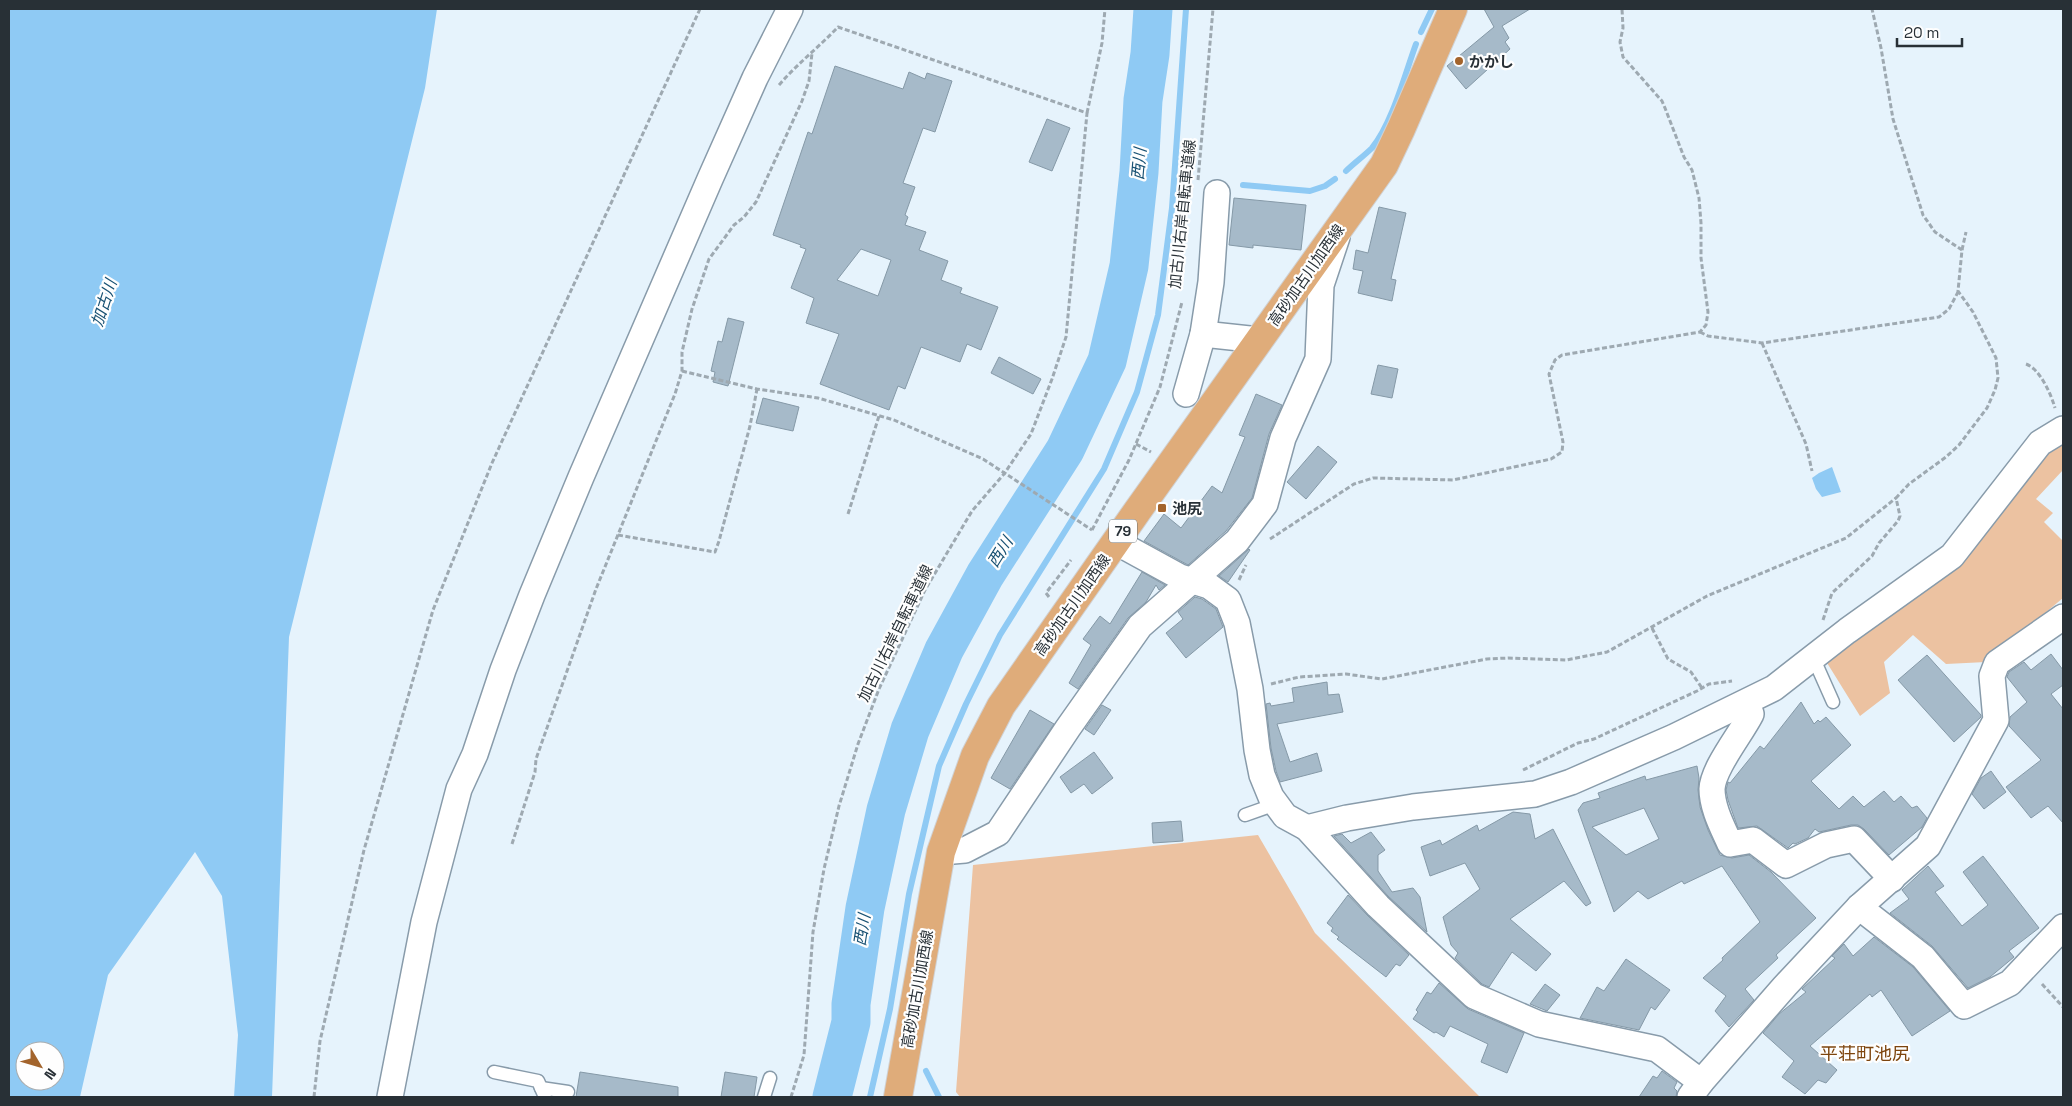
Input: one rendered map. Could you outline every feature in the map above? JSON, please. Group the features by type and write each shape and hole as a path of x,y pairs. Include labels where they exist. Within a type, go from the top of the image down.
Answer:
{"main road":[{"name":"高砂加古川加西線","path":"898,1097 941,852 975,756 1001,706 1384,165 1453,9"}],"street":[{"path":"390,1097 424,922 459,789 475,754 532,595 581,477 710,179 790,9"},
{"path":"1186,394 1203,334 1211,282 1207,191"},
{"path":"941,852 965,850 998,833 1074,719 1140,626 1166,601 1193,581 1237,541 1265,504 1283,438 1318,359 1321,286 1342,223"},
{"path":"1203,334 1259,340"},
{"path":"1307,828 1347,818 1413,808 1535,794 1571,782 1749,704 1774,688 1854,625 1952,556 2040,443 2063,429"},
{"path":"1116,542 1180,577 1209,586 1228,600 1237,623 1250,689 1256,750 1262,775 1271,797 1285,816 1307,828 1378,906 1474,996 1539,1024 1657,1049 1695,1090 1785,986 1859,907 1928,846 1996,720 1992,676 1998,663 2061,624"},
{"path":"1749,704 1716,774 1712,789 1715,807 1730,844 1754,840 1786,865 1826,844 1854,839 1892,879"},
{"path":"1859,907 1923,957 1964,1006 2010,983 2063,927"}],"lane":[{"path":"1813,657 1834,702"},
{"path":"1245,815 1276,804"},
{"path":"494,1072 538,1081 543,1092 568,1092"},
{"path":"764,1097 770,1078"}],"path":[{"path":"314,1097 320,1041 364,850 433,610 492,463 700,9"},
{"path":"682,371 757,389 818,398 879,416 965,450 983,459 1004,474 1031,434 1066,337 1087,112 1102,43 1105,9"},
{"name":"加古川右岸自転車道線","path":"1207,191 1213,9"},
{"path":"1622,9 1623,28 1620,42 1623,57 1665,108 1684,157 1692,170 1699,198 1701,258 1708,312 1706,325 1700,332"},
{"path":"1872,9 1881,48 1893,119 1923,215 1936,232 1962,250"},
{"path":"777,88 795,67 838,26 1087,112"},
{"path":"512,844 535,772 536,760 596,589 676,394 682,371 682,352 692,309 709,259 734,225 744,217 756,202 802,101 809,81 812,52"},
{"path":"1264,542 1354,484 1373,478 1453,480 1551,459 1562,452 1563,442 1549,374 1555,360 1562,355 1700,332 1708,336 1762,343 1939,317 1949,308 1958,291 1962,250 1966,232"},
{"path":"1250,689 1306,677 1346,674 1382,679 1487,660 1573,659 1607,652 1707,596 1846,538 1896,498 1909,484 1946,457 1959,445 1988,408 1998,378 1996,358 1973,312 1958,291"},
{"name":"加古川右岸自転車道線","path":"791,1097 804,1055 814,932 824,869 839,806 858,744 879,688 925,590 972,511 1004,474 1092,530 1129,460 1160,387 1184,295"},
{"path":"1762,343 1806,444 1812,471"},
{"path":"2026,364 2033,367 2049,392 2055,407 2051,422 2040,443"},
{"path":"618,534 714,552 719,542 750,426 757,389"},
{"path":"848,514 879,416"},
{"path":"1817,627 1823,621 1832,593 1872,556 1898,521 1900,516 1896,498"},
{"path":"1228,600 1251,557"},
{"path":"1652,628 1668,660 1691,672 1702,688"},
{"path":"1517,773 1578,743 1594,739 1709,684 1749,704"},
{"path":"2026,966 2063,1007"}],"shaded area":[{"path":"2063,436 2063,470 2036,499 2053,513 2044,522 2063,541 2063,598 1986,662 1946,664 1913,635 1884,662 1890,693 1860,716 1824,658 2000,508"},
{"path":"1258,835 1315,933 1480,1097 960,1097 956,1092 973,865"}],"water":[{"name":"加古川","path":"9,9 437,9 425,88 289,637 272,1097 234,1097 238,1035 222,896 195,852 108,975 80,1097 9,1097"},
{"path":"1832,467 1841,492 1822,497 1816,489 1812,478"}],"building":[{"path":"1484,9 1530,9 1502,26 1509,38 1505,42 1510,49 1466,89 1447,66 1494,27"},
{"path":"835,66 903,89 909,72 925,79 927,73 952,81 935,132 923,128 903,183 915,187 905,215 908,217 905,225 926,232 919,250 948,261 941,280 962,288 960,293 998,307 981,350 967,344 960,362 921,347 905,389 898,386 889,410 820,384 839,334 806,323 814,298 791,288 806,249 800,247 801,245 773,235 808,132 812,134","holes":["861,249 891,260 878,296 837,280"]},
{"path":"1047,119 1070,128 1052,171 1029,162"},
{"path":"1234,198 1306,205 1301,250 1253,245 1253,248 1229,245"},
{"path":"1379,207 1406,213 1391,279 1396,280 1392,301 1358,293 1363,271 1353,269 1356,250 1368,253"},
{"path":"728,318 744,322 728,386 713,382 715,372 711,371 718,341 722,342"},
{"path":"999,357 1041,379 1033,394 991,373"},
{"path":"1378,365 1398,369 1392,398 1371,394"},
{"path":"1256,394 1282,405 1269,434 1252,498 1226,531 1188,565 1144,541 1164,514 1181,528 1212,486 1222,493 1245,437 1239,435"},
{"path":"763,398 799,407 793,431 756,423"},
{"path":"1318,446 1337,462 1306,499 1287,482"},
{"path":"1249,549 1228,582 1219,576"},
{"path":"1142,572 1165,585 1159,590 1156,585 1146,602 1128,618 1078,689 1069,683 1091,645 1083,639 1100,616 1110,624"},
{"path":"1195,597 1202,599 1216,609 1223,627 1186,658 1166,633 1183,619 1178,612"},
{"path":"2051,654 2063,670 2063,685 2051,694 2063,709 2063,823 2048,806 2031,818 2006,787 2041,760 2009,726 2010,717 2027,702 2007,677 2009,672 2024,662 2031,670"},
{"path":"1927,655 1981,715 1954,742 1898,680"},
{"path":"1327,682 1328,695 1339,694 1343,712 1277,724 1290,762 1317,753 1322,771 1280,782 1271,748 1266,704 1270,703 1271,706 1294,702 1292,688"},
{"path":"1801,702 1814,724 1826,717 1851,745 1811,781 1839,809 1853,796 1864,807 1884,791 1894,802 1901,796 1912,808 1917,806 1927,818 1922,827 1889,855 1858,825 1819,832 1815,829 1808,838 1795,844 1793,843 1788,848 1757,826 1738,828 1728,800 1726,790 1728,782 1730,783 1760,746 1764,749"},
{"path":"1102,705 1111,710 1094,735 1085,729"},
{"path":"1030,710 1054,724 1010,789 991,778"},
{"path":"1094,752 1113,778 1092,794 1084,784 1071,793 1060,777"},
{"path":"1697,766 1700,807 1720,855 1732,858 1749,855 1771,872 1816,918 1776,955 1778,958 1745,989 1754,1000 1729,1027 1715,1011 1726,996 1703,978 1760,922 1722,866 1684,884 1682,881 1648,899 1638,891 1614,912 1578,810 1583,803 1600,798 1598,793 1645,776 1646,780","holes":["1644,808 1659,839 1626,855 1592,827"]},
{"path":"1991,771 2006,792 1984,809 1972,794 1981,778"},
{"path":"1513,812 1530,814 1535,839 1553,829 1591,903 1586,906 1564,881 1510,919 1551,954 1536,971 1512,952 1489,987 1482,984 1455,958 1458,953 1451,945 1443,917 1480,889 1465,863 1430,876 1421,847 1440,840 1442,845 1477,825 1479,831"},
{"path":"1181,821 1183,841 1153,843 1152,823"},
{"path":"1371,832 1385,850 1378,855 1378,871 1392,892 1413,888 1420,897 1427,932 1388,896 1334,836 1342,834 1351,843"},
{"path":"1983,856 2039,928 2009,951 2014,957 1990,977 1968,988 1932,946 1890,913 1909,899 1902,890 1928,866 1944,886 1935,892 1962,926 1988,905 1963,872"},
{"path":"1348,895 1409,955 1400,966 1396,964 1386,977 1337,939 1339,937 1331,931 1333,928 1327,923"},
{"path":"1874,937 1913,967 1950,1011 1912,1036 1881,990 1872,997 1870,994 1810,1046 1837,1070 1826,1083 1818,1080 1805,1094 1782,1077 1794,1061 1763,1033 1779,1014 1806,992 1802,989 1835,958 1832,956 1844,944 1853,956"},
{"path":"1626,959 1670,990 1655,1010 1651,1007 1639,1030 1580,1018 1597,987 1604,991"},
{"path":"1439,983 1468,1009 1524,1033 1507,1073 1481,1062 1488,1044 1450,1026 1444,1037 1436,1032 1434,1033 1413,1019 1427,992 1431,994"},
{"path":"1545,984 1560,995 1547,1011 1530,1004"},
{"path":"1662,1071 1677,1082 1674,1088 1677,1091 1676,1097 1639,1097 1653,1076 1657,1078"},
{"path":"580,1072 678,1087 678,1097 576,1097"},
{"path":"725,1072 757,1077 754,1097 721,1097"}],"waterway":[{"name":"西川","path":"832,1097 851,1022 851,1004 865,908 886,810 910,730 944,650 985,575 1065,450 1107,361 1129,266 1153,9"},
{"path":"870,1097 890,1009 909,894 939,766 966,704 1000,635 1104,469 1137,392 1158,315 1172,208 1186,9"},
{"path":"1421,32 1432,9"},
{"path":"1346,171 1372,148 1386,126 1403,84 1416,44"},
{"path":"1243,185 1310,191 1325,186 1335,179"},
{"path":"926,1071 939,1097"}],"place":[{"name":"かかし","path":"1459,61"},
{"name":"池尻","path":"1162,508"}],"district":[{"name":"平荘町池尻","path":"1865,1053"}]}
